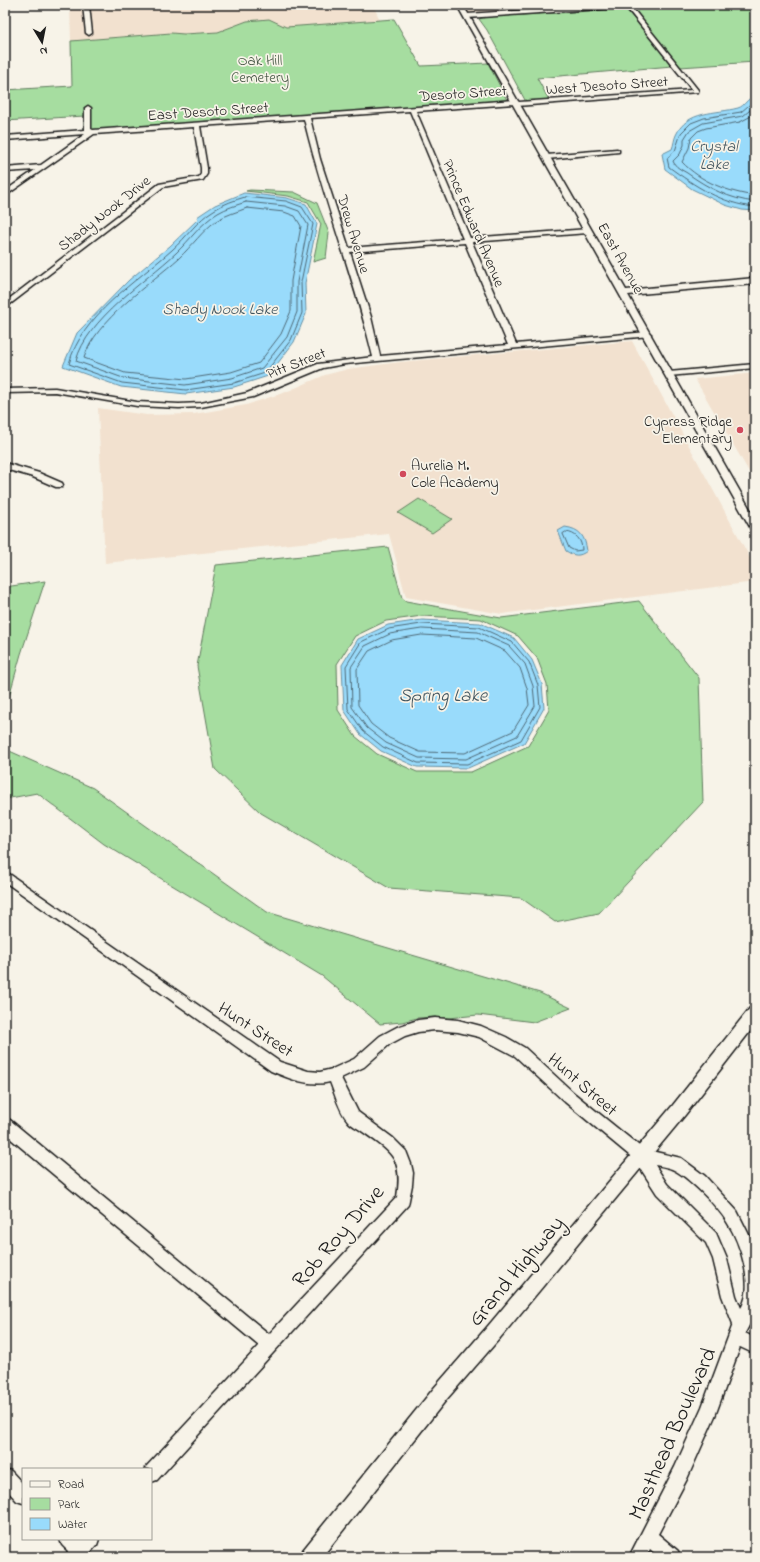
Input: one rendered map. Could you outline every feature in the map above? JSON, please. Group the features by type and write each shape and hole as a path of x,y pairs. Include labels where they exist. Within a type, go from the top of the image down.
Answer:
{"street":[{"path":"86,5 88,33"},
{"name":"East Avenue","path":"460,5 517,103 755,527"},
{"path":"467,16 627,5"},
{"name":"West Desoto Street","path":"517,103 696,91 627,5"},
{"name":"Desoto Street","path":"412,110 517,103"},
{"path":"5,194 92,132 88,130 88,108"},
{"name":"East Desoto Street","path":"5,138 412,110"},
{"name":"Prince Edward Avenue","path":"412,110 513,347"},
{"name":"Drew Avenue","path":"307,117 317,159 367,317 377,359"},
{"name":"Shady Nook Drive","path":"5,306 161,185 202,179 204,168 196,125"},
{"path":"547,157 617,151"},
{"path":"5,170 44,167"},
{"path":"345,250 588,231"},
{"path":"624,293 755,281"},
{"name":"Pitt Street","path":"5,391 55,390 137,404 179,406 202,405 232,400 250,395 329,364 647,334"},
{"path":"669,374 755,366"},
{"path":"5,466 36,475 58,485"},
{"name":"Hunt Street","path":"5,876 276,1067 308,1077 320,1078 333,1075 359,1063 385,1040 402,1031 413,1027 435,1024 458,1026 481,1032 520,1052 570,1098 640,1155"},
{"name":"Grand Highway","path":"310,1557 440,1394 494,1332 679,1110 755,1013"},
{"name":"Rob Roy Drive","path":"152,1473 403,1200 407,1170 403,1157 396,1147 353,1116 333,1075"},
{"path":"5,1125 270,1345"},
{"path":"640,1155 662,1189 712,1238 720,1259 738,1330 755,1346"},
{"name":"Masthead Boulevard","path":"637,1557 682,1473 709,1410 738,1330 753,1303 754,1276 745,1242 732,1216 700,1181 676,1163 640,1155"},
{"path":"5,1477 22,1493"},
{"path":"648,1537 672,1557"},
{"path":"69,1540 82,1549"}],"shaded area":[{"path":"70,5 83,5 86,35 92,34 90,5 373,5 380,20 286,27 269,19 247,21 219,32 184,34 171,33 71,41"},
{"path":"464,5 609,5 469,14"},
{"name":"Aurelia M. Cole Academy","path":"632,341 755,567 755,582 502,614 406,597 389,534 105,563 98,408 147,415 194,414 246,405 286,392 325,375 348,369 400,362"},
{"name":"Cypress Ridge Elementary","path":"755,373 755,482 695,379"}],"green space":[{"path":"630,5 755,5 755,62 680,67"},
{"path":"625,9 643,28 672,66 537,78 549,100 525,100 487,30 479,19 486,17"},
{"name":"Oak Hill Cemetery","path":"269,19 286,27 394,19 421,66 488,63 507,100 84,131 84,116 5,121 5,90 72,86 71,41 171,33 184,34 218,32 247,21"},
{"path":"246,191 294,192 317,203 329,233 326,258 313,262 321,224 308,202 288,196"},
{"path":"419,499 452,519 432,533 398,513"},
{"path":"388,547 402,598 406,601 501,618 639,601 699,678 703,802 599,913 555,922 521,898 389,888 261,813 215,769 197,666 216,565","holes":["422,616 481,619 518,636 537,658 547,684 549,710 528,746 471,772 417,772 377,754 355,736 338,710 337,664 355,636 386,621"]},
{"path":"45,581 21,654 5,711 5,587"},
{"path":"5,749 93,788 267,912 540,993 571,1008 534,1022 478,1015 449,1018 417,1018 402,1022 380,1024 322,976 104,844 37,793 5,799"}],"water":[{"name":"Crystal Lake","path":"755,96 755,211 742,210 725,205 692,189 665,169 662,154 672,149 676,135 687,121 703,114 738,108 750,98"},
{"name":"Shady Nook Lake","path":"244,193 287,198 306,204 317,224 305,283 306,314 294,342 268,376 234,387 186,394 121,387 63,366 77,333 129,280 170,246 198,219 197,217 215,205"},
{"path":"565,527 574,529 581,534 585,541 587,551 576,555 566,551 558,531"},
{"name":"Spring Lake","path":"422,620 480,623 514,638 532,660 542,684 544,708 524,743 468,768 417,767 381,751 360,734 344,710 342,665 358,639 388,625"}],"place":[{"name":"Cypress Ridge Elementary","path":"740,430"},
{"name":"Aurelia M. Cole Academy","path":"403,474"}]}
